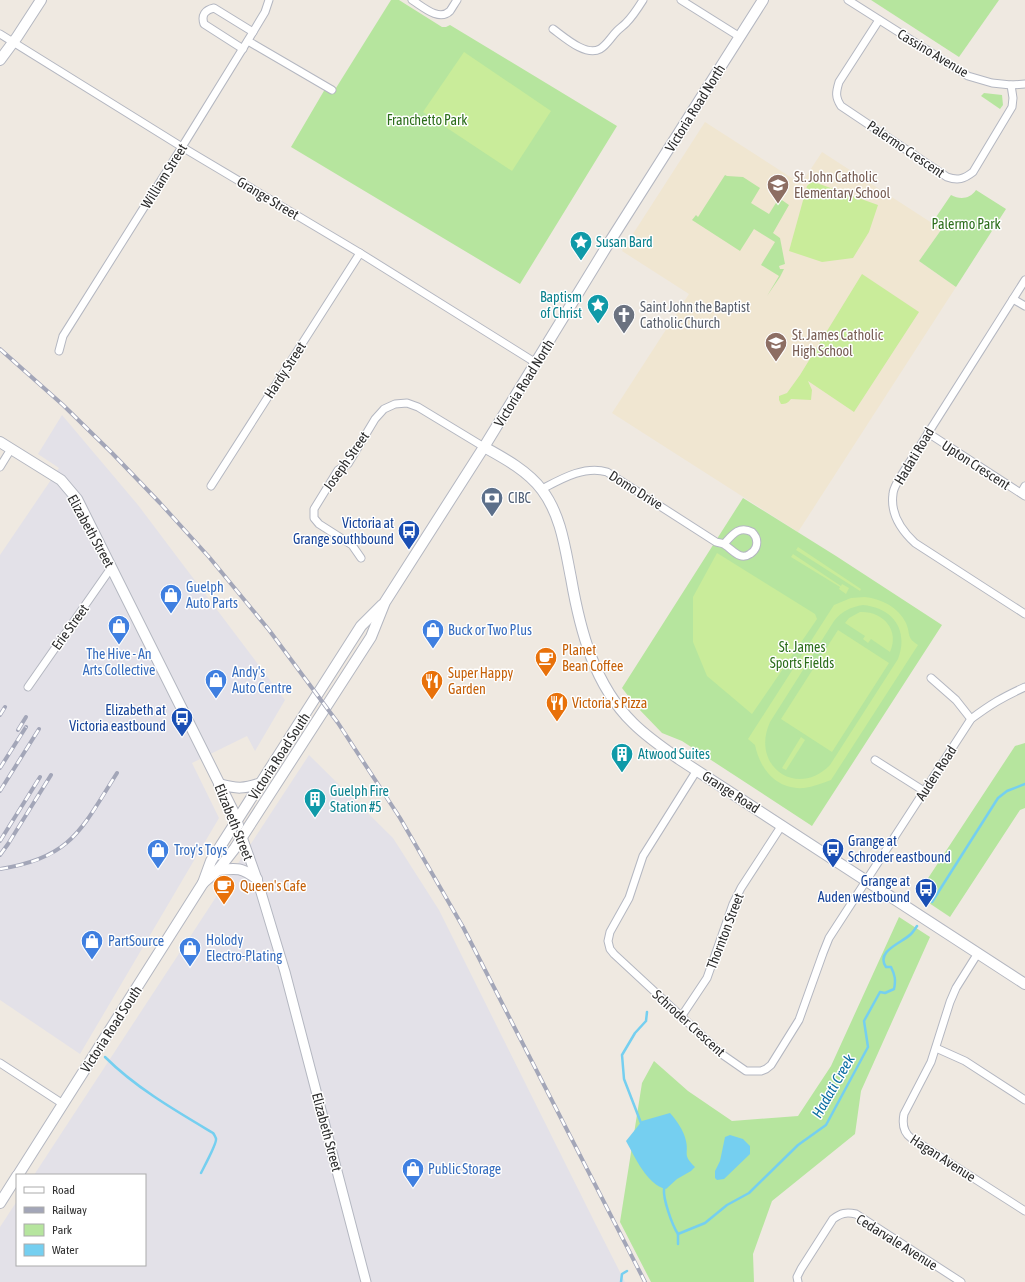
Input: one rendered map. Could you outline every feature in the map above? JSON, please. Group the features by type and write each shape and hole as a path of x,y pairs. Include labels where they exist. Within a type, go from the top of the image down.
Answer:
{"main road":[{"path":"0,60 41,0"},
{"name":"Victoria Road North","path":"329,702 372,637 385,602 484,447 607,246 763,0"},
{"name":"Elizabeth Street","path":"0,442 61,480 76,499 219,784 237,822 242,837"},
{"name":"Grange Road","path":"484,447 504,458 525,473 542,489 554,510 561,531 576,605 589,652 613,699 633,723 658,745 1025,984"},
{"name":"Victoria Road North","path":"320,691 361,626 385,602"},
{"name":"Victoria Road South","path":"18,1174 203,883 211,861 320,691"},
{"name":"Victoria Road South","path":"203,883 218,870 242,837 329,702"},
{"path":"219,784 246,788 261,783"},
{"path":"218,870 236,868 257,879"},
{"name":"Victoria Road South","path":"0,1203 16,1178"}],"street":[{"name":"William Street","path":"59,351 63,336 254,32 265,12 269,0"},
{"path":"412,0 435,14 442,15 450,11 457,0"},
{"path":"554,29 567,40 584,50 592,52 599,50 606,45 617,31 634,14 643,0"},
{"path":"681,0 740,37"},
{"name":"Cassino Avenue","path":"848,0 968,76 992,83 1011,85 1025,84"},
{"path":"243,49 204,24 202,19 204,12 214,8 254,32"},
{"name":"Palermo Crescent","path":"879,20 839,82 836,91 837,100 841,106 947,177 955,180 962,179 973,172 1012,107 1013,98 1011,85"},
{"name":"Grange Street","path":"0,34 182,147 360,253 536,363"},
{"path":"248,41 332,90"},
{"name":"Hardy Street","path":"211,486 360,253"},
{"name":"Hadati Road","path":"1025,280 898,479 893,493 893,506 896,519 904,532 915,543 1025,614"},
{"path":"1013,299 1025,306"},
{"name":"Joseph Street","path":"361,558 352,545 319,524 314,518 314,509 338,470 348,464 375,419 384,409 394,404 406,403 418,407 484,447"},
{"name":"Upton Crescent","path":"928,433 1023,495"},
{"path":"0,467 11,449"},
{"name":"Domo Drive","path":"542,489 568,476 594,469 600,469 716,542 724,544 736,554 743,557 747,556 756,549 757,542 752,532 743,530 736,531 724,544"},
{"path":"1023,495 1025,486"},
{"name":"Erie Street","path":"28,687 111,568"},
{"path":"931,678 956,700 972,719"},
{"name":"Auden Road","path":"866,881 972,719 990,704 1025,688"},
{"path":"875,760 924,792"},
{"name":"Schroder Crescent","path":"697,770 643,856 629,898 610,932 608,941 610,949 614,954 723,1055 746,1071 754,1072 766,1069 771,1065 799,1020 829,938 866,881"},
{"name":"Thornton Street","path":"681,1016 707,978 732,904 782,825"},
{"name":"Elizabeth Street","path":"242,837 257,879 287,977 366,1282"},
{"name":"Hagan Avenue","path":"978,953 956,988 926,1074 904,1114 902,1121 906,1134 1025,1211"},
{"path":"936,1048 965,1061 1025,1100"},
{"path":"0,1063 63,1104"},
{"name":"Cedarvale Avenue","path":"798,1282 797,1277 801,1268 832,1219 839,1214 847,1212 856,1214 961,1282"}],"shaded area":[{"path":"705,122 801,184 822,152 932,223 941,230 919,261 956,287 798,532 612,413 689,294 622,251"},
{"path":"62,415 138,505 285,700 255,751 247,736 192,763 219,818 80,1054 0,1000 0,555 59,468 38,454"},
{"path":"309,755 393,838 439,910 625,1282 0,1282 0,1227 16,1203 16,1266 146,1266 146,1174 35,1174"}],"green space":[{"name":"Franchetto Park","path":"391,0 399,0 442,27 450,25 617,126 520,284 291,147 328,84 336,88"},
{"path":"871,0 999,0 959,57"},
{"path":"464,52 551,111 512,171 423,112"},
{"path":"984,93 1002,95 1003,105 1000,109 981,96"},
{"path":"725,175 743,177 760,188 751,203 769,214 779,198 789,205 773,233 780,238 785,264 779,266 780,269 784,269 767,296 779,276 761,265 775,242 754,229 740,251 692,220 696,215 698,217"},
{"path":"814,182 878,205 869,232 853,258 822,262 789,251 807,186"},
{"name":"Palermo Park","path":"976,190 1006,209 956,287 919,261 941,230 932,223 951,195 958,198 965,198 974,193"},
{"path":"862,274 919,312 854,412 808,381 812,390 811,400 791,399 787,403 781,404 779,396 787,393 800,375"},
{"name":"St. James Sports Fields","path":"743,498 942,625 812,826 682,741 662,733 636,706 622,688"},
{"path":"798,547 861,589 860,591 796,550"},
{"path":"717,553 815,614 817,619 752,714 707,676 693,642 693,597"},
{"path":"793,554 841,586 842,584 849,588 846,594 839,589 840,587 791,557"},
{"path":"851,598 871,598 894,608 903,617 910,638 918,645 831,780 804,788 785,786 778,782 765,770 757,754 755,745 748,739 834,605","holes":["863,605 874,607 890,616 896,622 900,630 901,648 898,659 830,765 817,775 804,779 791,778 780,773 771,764 766,752 765,738 770,722 834,621 844,612 855,607"]},
{"path":"860,612 876,615 887,623 893,636 893,644 890,652 871,639 868,643 863,639 865,636 845,623 849,618"},
{"path":"838,630 889,663 832,752 781,719"},
{"path":"801,737 805,740 786,770 782,768"},
{"path":"1025,743 1025,808 1020,810 950,917 917,895 1015,746"},
{"path":"899,917 930,937 861,1091 855,1134 772,1201 753,1254 754,1282 651,1282 620,1222 642,1083 654,1061 688,1091 732,1121 798,1116 831,1066"}],"water":[{"path":"670,1113 684,1134 687,1146 687,1157 695,1167 677,1179 666,1189 653,1182 642,1170 626,1141 642,1121"},
{"path":"730,1135 743,1139 750,1146 750,1154 724,1179 717,1180 715,1178 715,1171 720,1161 725,1137"}],"waterway":[{"name":"Hadati Creek","path":"932,902 998,798 1007,791 1025,784"},
{"name":"Hadati Creek","path":"678,1244 678,1234 705,1223 727,1205 749,1193 798,1145 826,1125 868,1047 864,1021 880,992 885,993 894,989 894,975 891,967 886,967 884,956 891,948 911,934 917,926"},
{"path":"641,1123 624,1079 622,1055 635,1033 646,1021 647,1012"},
{"path":"105,1057 143,1089 213,1133 216,1141 201,1173"},
{"path":"664,1189 668,1212 678,1234"},
{"path":"621,1282 622,1274 627,1271"}],"railway":[{"path":"0,349 63,405 112,453 209,557 269,630 338,723 400,818 463,927 645,1282"},
{"path":"0,715 5,707"},
{"path":"18,730 26,717"},
{"path":"0,768 26,727"},
{"path":"0,791 39,729"},
{"path":"0,869 24,864 59,849 83,826 117,773"},
{"path":"0,855 51,775"},
{"path":"0,841 40,777"}],"place":[{"name":"St. John Catholic Elementary School","path":"778,204"},
{"name":"Susan Bard","path":"581,262"},
{"name":"Baptism of Christ","path":"598,324"},
{"name":"Saint John the Baptist Catholic Church","path":"624,334"},
{"name":"St. James Catholic High School","path":"776,362"},
{"name":"CIBC","path":"492,518"},
{"name":"Victoria at Grange southbound","path":"409,550"},
{"name":"Guelph Auto Parts","path":"171,614"},
{"name":"The Hive - An Arts Collective","path":"119,646"},
{"name":"Buck or Two Plus","path":"433,650"},
{"name":"Planet Bean Coffee","path":"546,678"},
{"name":"Andy's Auto Centre","path":"216,700"},
{"name":"Super Happy Garden","path":"432,700"},
{"name":"Victoria's Pizza","path":"557,722"},
{"name":"Elizabeth at Victoria eastbound","path":"182,738"},
{"name":"Atwood Suites","path":"622,774"},
{"name":"Guelph Fire Station #5","path":"315,818"},
{"name":"Grange at Schroder eastbound","path":"833,868"},
{"name":"Troy's Toys","path":"158,870"},
{"name":"Queen's Cafe","path":"224,906"},
{"name":"Grange at Auden westbound","path":"926,908"},
{"name":"PartSource","path":"92,960"},
{"name":"Holody Electro-Plating","path":"190,968"},
{"name":"Public Storage","path":"413,1188"}]}
